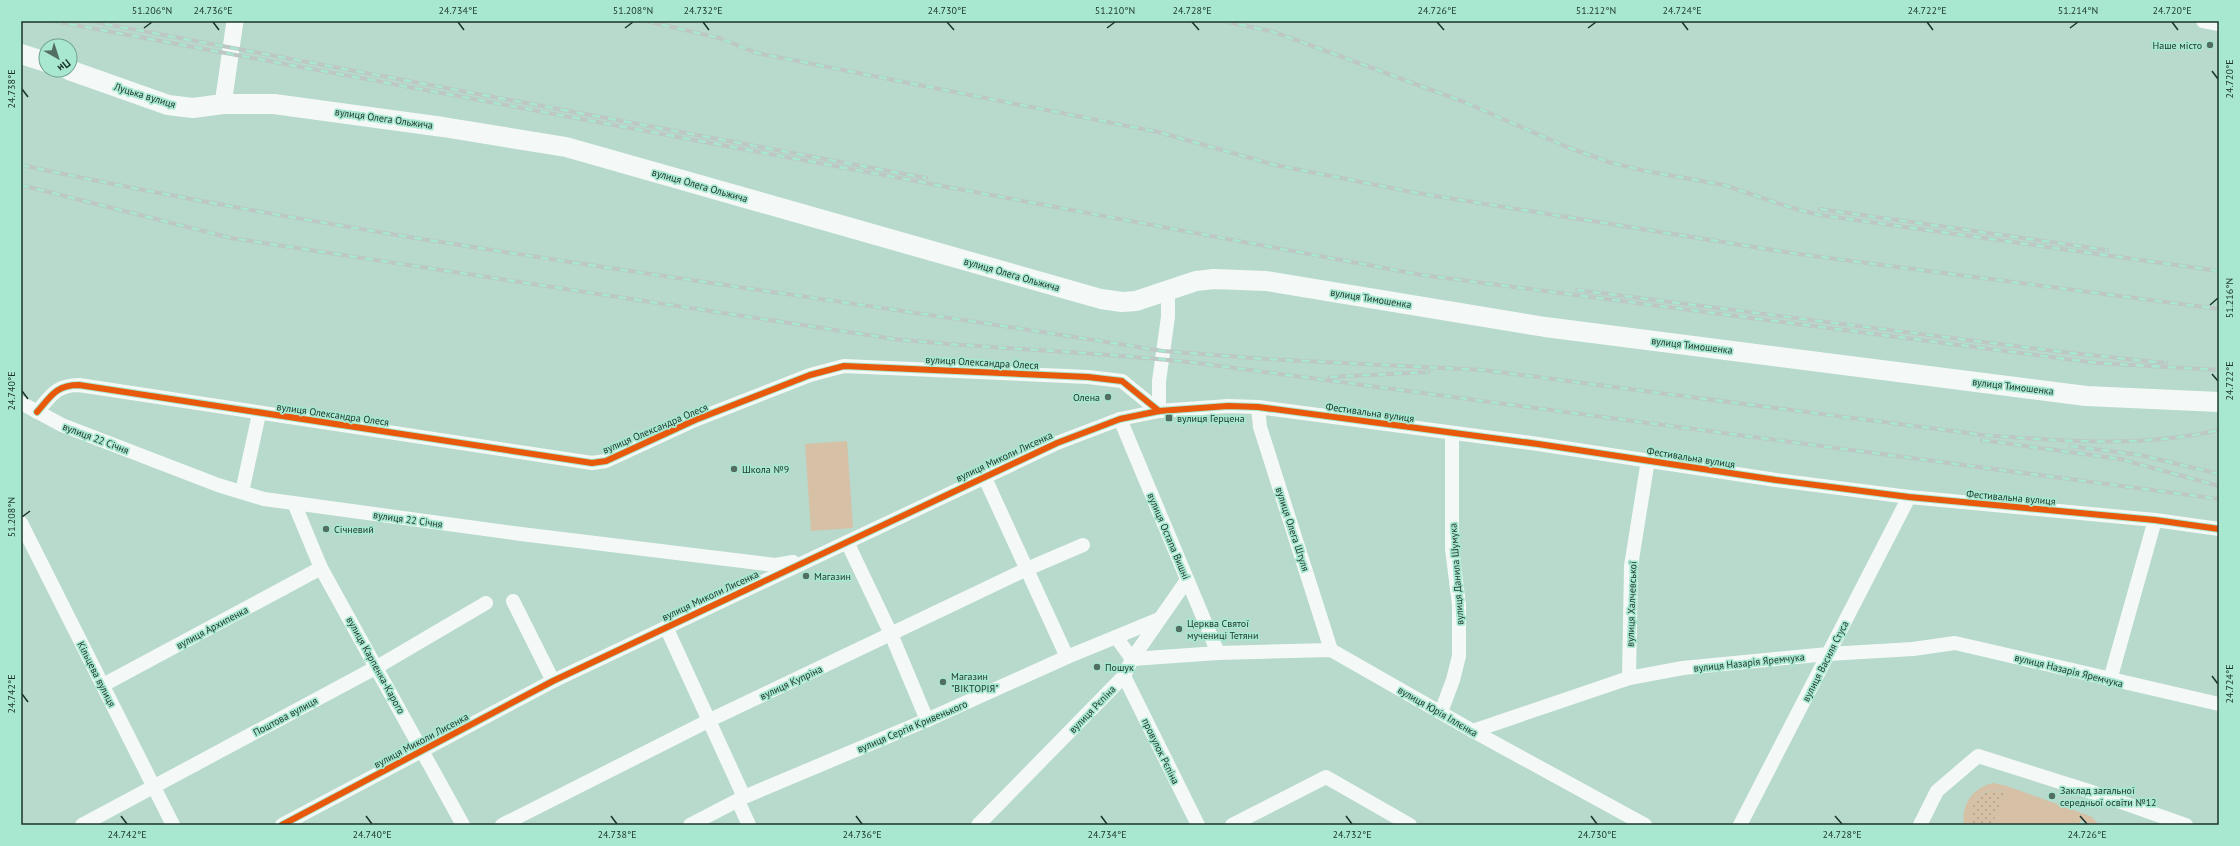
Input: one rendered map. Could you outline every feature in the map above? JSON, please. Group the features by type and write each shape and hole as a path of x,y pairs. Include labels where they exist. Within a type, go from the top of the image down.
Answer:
{"highway":[{"path":"21,54 38,59"},
{"name":"Луцька вулиця","path":"78,73 168,105 193,108 223,94"},
{"name":"вулиця Олега Ольжича","path":"223,94 274,104 443,126 566,147 1101,299 1122,302 1136,301 1168,290"},
{"name":"вулиця Тимошенка","path":"1168,290 1196,281 1214,279 1266,281 1545,327 2086,396 2219,402"}],"main road":[{"path":"223,94 235,21"}],"street":[{"path":"2203,21 2219,24"},
{"path":"1159,411 1158,380 1168,317 1168,290"},
{"name":"вулиця Олександра Олеся","path":"37,412 56,390 66,385 79,385 259,414 592,463 606,461 695,420 810,375 844,366 1073,376 1122,381 1159,411"},
{"name":"вулиця 22 Січня","path":"21,404 62,425 218,485 264,499 521,534 775,565 811,558"},
{"name":"Фестивальна вулиця","path":"1159,411 1228,406 1258,407 1648,460 1776,480 1909,497 2155,520 2219,529"},
{"name":"вулиця Олега Штуля","path":"1258,407 1260,427 1332,650"},
{"name":"вулиця Миколи Лисенка","path":"282,825 553,681 666,626 847,542 984,476 1064,440 1120,419 1159,411"},
{"path":"242,492 259,414"},
{"name":"вулиця Остапа Вишні","path":"1120,419 1218,653"},
{"name":"вулиця Данила Шумука","path":"1441,712 1453,680 1459,656 1459,605 1452,549 1452,434"},
{"name":"вулиця Халчевської","path":"1629,678 1631,566 1648,460"},
{"path":"984,476 1067,657"},
{"name":"вулиця Василя Стуса","path":"1740,825 1909,497"},
{"name":"вулиця Карпенка-Карого","path":"294,503 322,568 463,825"},
{"path":"2110,680 2155,520"},
{"name":"Кільцева вулиця","path":"21,523 173,825"},
{"path":"847,542 891,634 927,720"},
{"name":"вулиця Купріна","path":"502,825 710,720 1027,569 1083,545"},
{"name":"вулиця Архипенка","path":"103,685 322,568"},
{"name":"вулиця Рєпіна","path":"978,825 1124,676 1132,659 1157,620 1187,580"},
{"path":"513,601 553,681"},
{"name":"Поштова вулиця","path":"82,825 377,667 486,603"},
{"name":"вулиця Сергія Кривенького","path":"690,825 741,799 927,720 1067,657 1157,620"},
{"path":"666,626 710,720 741,799 749,825"},
{"path":"1116,637 1132,659 1218,653 1332,650"},
{"name":"вулиця Назарія Яремчука","path":"1473,731 1629,678 1683,668 1828,654 1913,649 1955,643 2219,704"},
{"name":"вулиця Юрія Іллєнка","path":"1332,650 1473,731 1645,825"},
{"name":"провулок Рєпіна","path":"1124,676 1198,825"},
{"path":"1920,825 1937,791 1978,756 2095,793 2186,825"},
{"path":"1232,825 1326,777 1410,825"}],"shaded area":[{"path":"847,441 853,528 811,531 805,444"},
{"path":"1993,783 2007,786 2092,817 2099,825 2090,825 2081,820 2079,825 1992,825 2004,792 1996,790 1983,793 1978,798 1974,803 1970,817 1971,825 1964,825 1964,810 1970,798 1974,793 1986,785"},
{"path":"1993,790 2005,792 1992,825 1971,825 1970,819 1974,803 1982,795"}],"railway":[{"path":"53,21 1422,275 2097,363 2219,370"},
{"path":"89,21 926,178"},
{"path":"646,21 719,38 757,53 1158,132 1275,165 1417,193 1798,254 2219,309"},
{"path":"1223,21 1270,31 1299,41 1464,102 1567,147 1609,162 1645,171 1724,185 1789,207 1819,215 2219,271"},
{"path":"21,165 163,194 305,220 590,265 1163,351 1266,359 1483,370 1983,435 2101,442 2161,439 2190,436 2219,430"},
{"path":"21,185 231,238 894,339 971,346 1127,356 1205,364 2219,499"},
{"path":"1820,209 2107,250"},
{"path":"1577,290 2070,353 2166,363"},
{"path":"1330,377 1428,372"},
{"path":"1982,440 2120,459 2219,486"},
{"path":"2070,446 2140,455 2219,474"}],"cycle path":[{"path":"37,412 50,396 59,389 79,385 592,463 606,461 695,420 810,375 844,366 1088,377 1122,381 1159,411"},
{"path":"282,825 553,681 1057,443 1120,419 1159,411 1228,406 1258,407 1538,444 1776,480 1909,497 2155,520 2219,529"}],"place":[{"name":"Наше місто","path":"2210,45"},
{"name":"Олена","path":"1108,397"},
{"name":"вулиця Герцена","path":"1169,418"},
{"name":"Школа №9","path":"734,469"},
{"name":"Січневий","path":"326,529"},
{"name":"Магазин","path":"806,576"},
{"name":"Церква Святої мучениці Тетяни","path":"1179,629"},
{"name":"Пошук","path":"1097,667"},
{"name":"Магазин \"ВІКТОРІЯ\"","path":"943,682"},
{"name":"Заклад загальної середньої освіти №12","path":"2052,796"}]}
